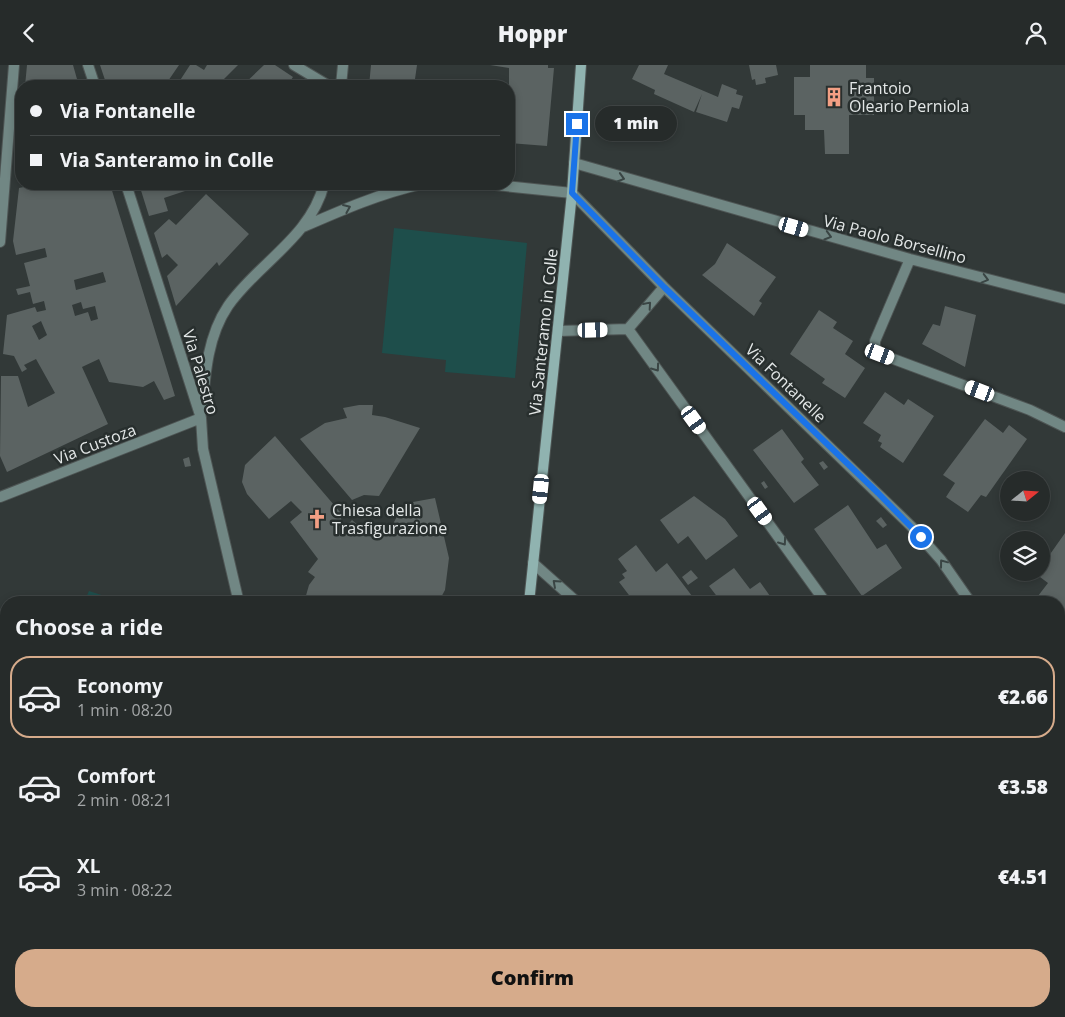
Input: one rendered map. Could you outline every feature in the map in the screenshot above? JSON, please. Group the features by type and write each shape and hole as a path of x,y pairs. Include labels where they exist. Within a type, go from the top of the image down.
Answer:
{"main road":[{"name":"Via Santeramo in Colle","path":"530,596 572,193 581,65"}],"street":[{"path":"0,242 14,65"},
{"path":"88,65 93,80"},
{"path":"294,65 319,80"},
{"path":"342,80 343,65"},
{"name":"Via Paolo Borsellino","path":"574,163 910,259 1065,299"},
{"path":"515,187 572,193"},
{"name":"Via Palestro","path":"128,190 201,418 205,458 237,596"},
{"path":"201,418 206,366 215,330 229,305 302,227 320,199 322,190"},
{"path":"302,227 395,190"},
{"name":"Via Fontanelle","path":"572,193 664,287 911,526 941,560 966,596"},
{"path":"910,259 875,341 875,347 880,354 1030,410 1065,427"},
{"path":"558,331 628,329 664,287"},
{"path":"628,329 821,596"},
{"name":"Via Custoza","path":"0,497 201,418"},
{"path":"534,563 570,596"}],"shaded area":[{"path":"394,228 527,243 515,378 445,372 446,360 382,353"},
{"path":"89,591 104,596 87,596"}],"building":[{"path":"27,65 73,65 77,80 26,80"},
{"path":"100,65 179,65 169,80 105,80"},
{"path":"190,65 196,65 204,70 207,65 238,65 223,80 180,80"},
{"path":"264,65 275,65 293,77 291,80 248,80"},
{"path":"371,65 417,65 415,80 370,80"},
{"path":"490,65 548,65 548,68 554,68 547,146 515,143 515,80 509,80 509,68"},
{"path":"639,65 668,65 664,74 718,97 722,84 737,90 736,94 743,96 739,109 732,107 727,122 696,112 702,94 694,112 654,94 655,90 632,79"},
{"path":"749,65 776,65 778,75 765,78 766,83 756,85 755,79 752,80"},
{"name":"Frantoio Oleario Perniola","path":"810,65 866,65 866,78 874,78 874,115 849,115 849,154 825,154 824,130 805,130 805,115 794,115 794,77 810,77"},
{"path":"19,190 112,190 175,396 164,400 154,381 143,387 109,382 99,359 82,367 108,424 7,472 0,456 1,376 18,376 28,407 55,393 36,359 24,365 27,369 22,372 14,356 3,354 7,315 35,307 37,312 46,310 44,301 33,304 30,292 18,295 16,289 30,286 24,263 47,257 45,248 16,255 13,241","holes":["103,272 106,282 76,290 74,280","81,302 83,309 95,306 98,319 91,321 88,312 75,316 72,305","41,321 47,335 39,340 32,326"]},
{"path":"141,190 188,190 164,198 168,211 149,216"},
{"path":"206,194 249,234 219,266 217,262 176,306 167,276 178,265 167,254 162,258 154,233 169,219 176,225"},
{"path":"727,243 776,277 759,301 762,303 754,316 702,275 715,264"},
{"path":"945,306 976,315 965,367 922,344 933,324 940,326"},
{"path":"819,310 837,322 833,328 853,341 845,354 865,368 845,398 822,383 825,379 790,354"},
{"path":"885,392 904,405 908,399 934,416 903,463 880,447 882,443 878,441 881,435 863,423"},
{"path":"373,405 372,415 420,428 379,496 364,495 352,500 300,439 325,423 347,418 343,408"},
{"path":"985,419 1003,433 1009,425 1027,439 1004,471 1000,471 1000,477 986,497 981,495 968,512 946,497 955,483 943,475"},
{"path":"782,429 804,459 801,462 819,485 794,503 753,450"},
{"name":"Chiesa della Trasfigurazione","path":"275,436 340,512 343,530 352,520 359,526 354,532 357,534 369,531 383,532 386,529 389,531 399,513 413,502 435,498 449,558 445,590 442,596 306,596 309,585 315,577 308,572 318,559 290,522 302,512 291,501 269,519 247,494 242,482 245,465"},
{"path":"189,457 191,466 185,467 183,459"},
{"path":"823,461 828,467 824,470 819,463"},
{"path":"764,481 768,487 765,489 761,483"},
{"path":"694,496 725,519 738,536 706,560 688,536 678,544 660,520"},
{"path":"848,505 877,549 886,544 902,568 862,596 814,529"},
{"path":"881,517 887,525 883,528 876,521"},
{"path":"1065,533 1065,596 1038,596 1048,583 1045,581 1050,581 1050,554"},
{"path":"636,545 656,572 667,563 692,596 630,596 619,582 625,578 622,574 627,571 618,559"},
{"path":"734,568 750,589 760,582 770,596 717,596 709,586"},
{"path":"691,570 698,578 688,585 682,577"}],"place":[{"name":"Frantoio Oleario Perniola","path":"834,97"},
{"name":"Chiesa della Trasfigurazione","path":"317,519"}],"route":[{"path":"577,124 572,193 664,287 878,493 921,537"}]}
